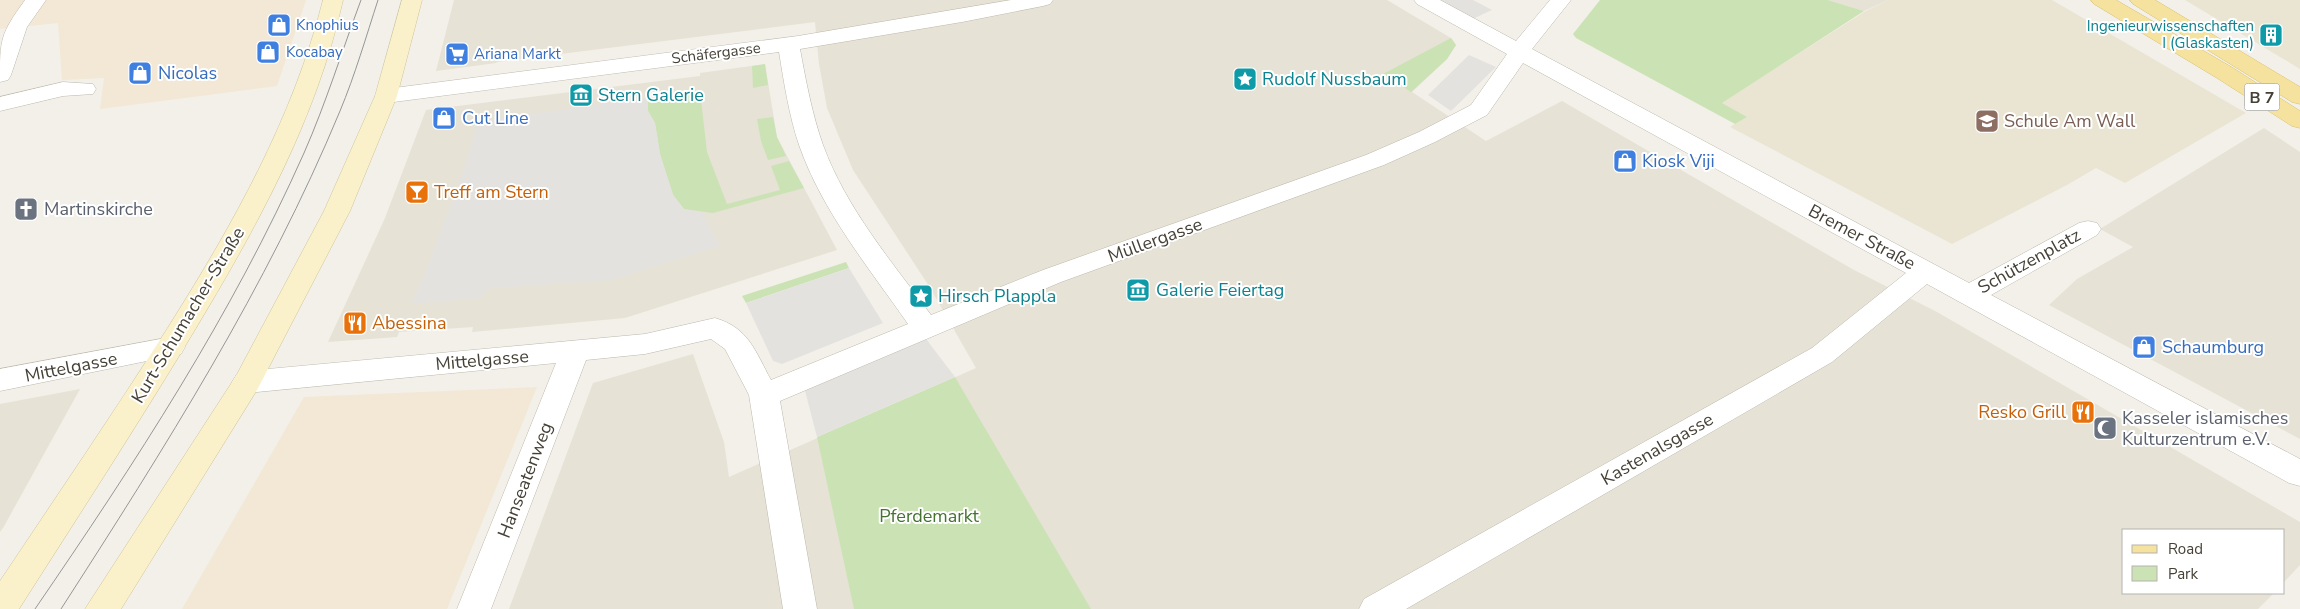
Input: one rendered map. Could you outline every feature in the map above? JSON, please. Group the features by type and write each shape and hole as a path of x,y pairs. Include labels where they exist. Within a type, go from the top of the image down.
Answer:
{"main road":[{"name":"Kurt-Schumacher-Straße","path":"0,609 171,347 253,206 308,87 328,25 332,0"},
{"path":"102,609 247,382 337,210 386,96 412,0"},
{"name":"B 7","path":"2101,0 2224,73 2300,121"},
{"name":"B 7","path":"2140,0 2300,96"}],"street":[{"path":"0,75 16,27 36,0"},
{"name":"Schäfergasse","path":"386,96 788,44 944,21 1043,0"},
{"name":"Bremer Straße","path":"1424,0 2300,474"},
{"name":"Müllergasse","path":"764,395 1052,276 1366,163 1427,137 1479,110 1533,32 1561,0"},
{"path":"788,44 801,112 813,149 844,208 926,328"},
{"path":"0,104 63,89 85,89"},
{"name":"Schützenplatz","path":"1970,294 2088,229"},
{"name":"Kastenalsgasse","path":"1376,609 1822,356 1926,271"},
{"name":"Mittelgasse","path":"247,382 644,344 715,328 736,342 764,395"},
{"name":"Mittelgasse","path":"0,380 171,347"},
{"name":"Hanseatenweg","path":"474,609 575,351"},
{"path":"764,395 800,609"}],"shaded area":[{"path":"0,0 306,0 277,86 100,109 104,78 62,80 58,23 0,29"},
{"path":"454,0 1387,0 1451,38 1456,45 1447,59 1412,92 1486,141 1562,101 1854,270 1937,312 2300,522 2300,565 2285,581 2285,529 2122,529 2122,594 2273,594 2258,609 509,609 593,383 693,354 724,442 729,477 976,368 929,286 853,170 827,108 819,64 815,22 436,71"},
{"path":"1424,0 1473,0 1492,10 1466,22"},
{"path":"1828,0 1888,0 1864,11"},
{"name":"Schule Am Wall","path":"1888,0 2052,0 2246,113 2125,183 2096,168 1952,244 1730,127 1746,117 1721,103 1864,12"},
{"name":"Ingenieurwissenschaften I (Glaskasten)","path":"2185,0 2300,0 2300,69"},
{"path":"1469,55 1496,67 1451,111 1428,95"},
{"path":"765,64 777,137 837,250 625,318 472,332 473,327 399,332 397,337 328,342 385,218 426,110 700,76 700,73"},
{"path":"648,98 648,111 655,123 660,154 673,195 684,209 702,213 720,246 611,280 485,289 482,298 411,304 448,212 467,160 478,121"},
{"path":"2264,128 2300,152 2300,439 2049,305 2077,279 2133,247 2100,229"},
{"path":"849,268 883,323 782,364 773,361 746,303"},
{"path":"920,331 955,377 817,437 802,379"},
{"path":"537,387 447,609 182,609 304,397"},
{"path":"80,389 3,528 0,532 0,404"}],"green space":[{"path":"1600,0 1828,0 1864,11 1722,103 1747,117 1735,124 1576,38 1573,34"},
{"path":"1451,38 1456,45 1447,59 1411,92 1383,74"},
{"path":"765,64 768,85 753,88 752,66"},
{"path":"700,91 707,152 727,204 780,190 771,166 789,161 804,188 713,213 684,209 673,195 660,154 655,123 648,111 648,98"},
{"path":"773,117 777,137 786,156 768,160 761,141 757,119"},
{"path":"846,262 849,268 746,303 742,296"},
{"name":"Pferdemarkt","path":"955,377 1091,609 854,609 817,437"}],"tram line":[{"path":"35,609 145,443 214,330 246,272 304,153 327,96 361,0"},
{"path":"61,609 138,488 212,366 280,241 340,111 378,0"}],"place":[{"name":"Knophius","path":"279,25"},
{"name":"Ingenieurwissenschaften I (Glaskasten)","path":"2271,35"},
{"name":"Kocabay","path":"268,52"},
{"name":"Ariana Markt","path":"457,54"},
{"name":"Nicolas","path":"140,73"},
{"name":"Rudolf Nussbaum","path":"1245,79"},
{"name":"Stern Galerie","path":"581,95"},
{"name":"Cut Line","path":"444,118"},
{"name":"Schule Am Wall","path":"1987,121"},
{"name":"Kiosk Viji","path":"1625,161"},
{"name":"Treff am Stern","path":"417,192"},
{"name":"Martinskirche","path":"26,209"},
{"name":"Galerie Feiertag","path":"1138,290"},
{"name":"Hirsch Plappla","path":"921,296"},
{"name":"Abessina","path":"355,323"},
{"name":"Schaumburg","path":"2144,347"},
{"name":"Resko Grill","path":"2083,412"},
{"name":"Kasseler islamisches Kulturzentrum e.V.","path":"2105,428"}]}
